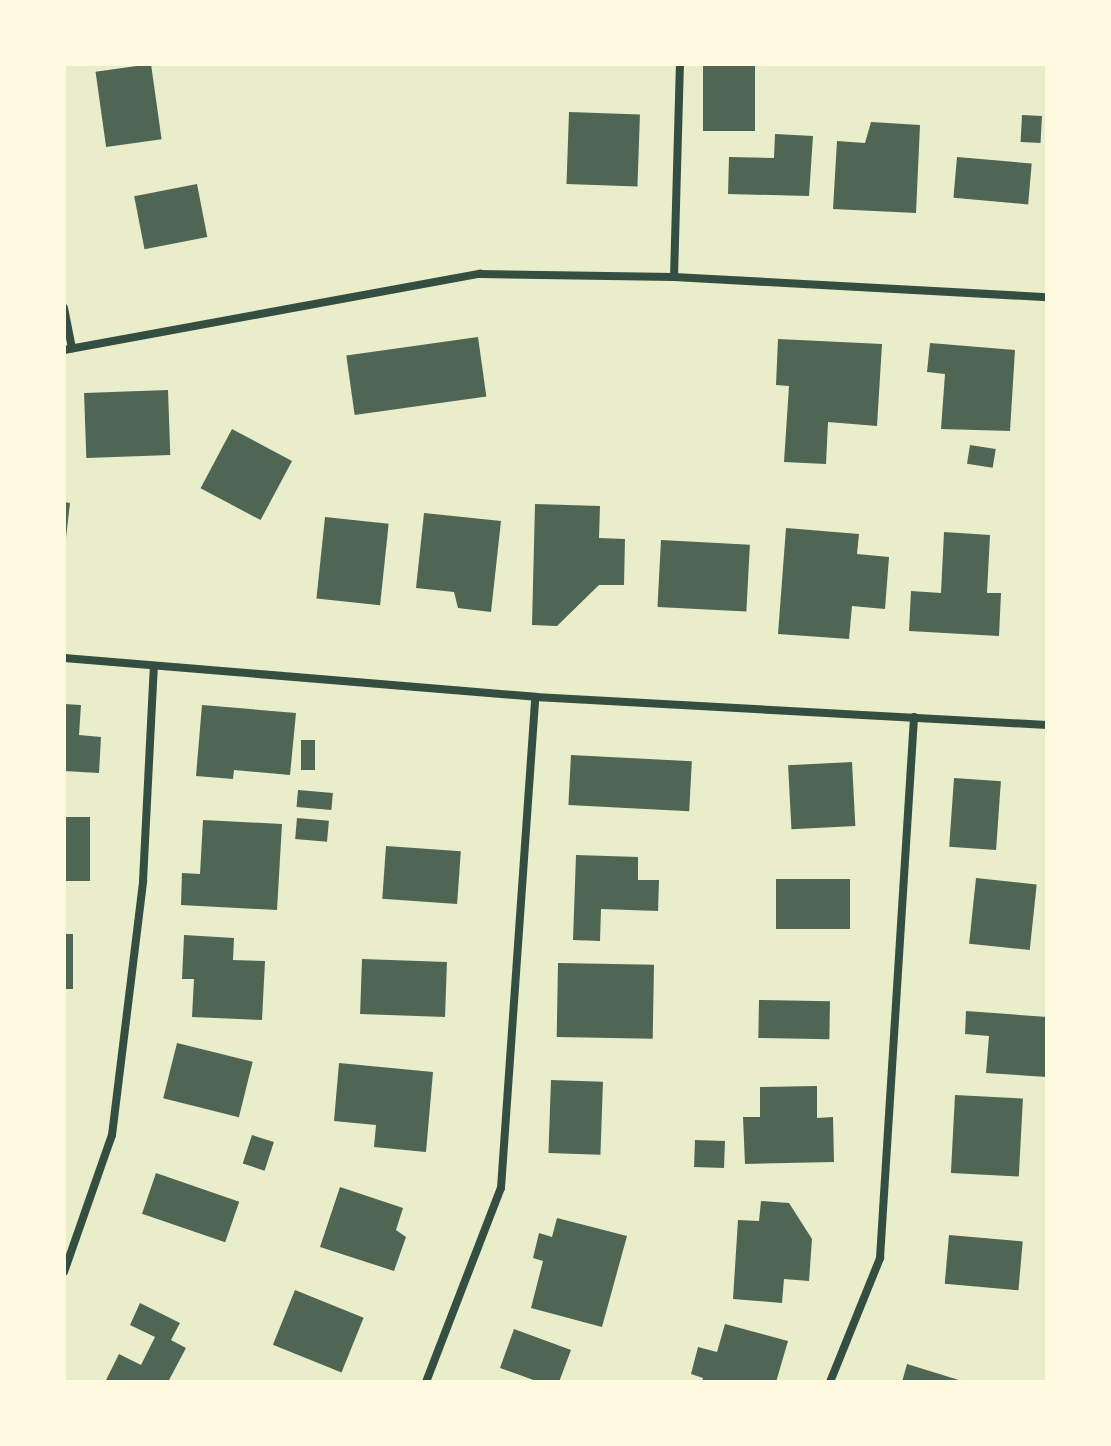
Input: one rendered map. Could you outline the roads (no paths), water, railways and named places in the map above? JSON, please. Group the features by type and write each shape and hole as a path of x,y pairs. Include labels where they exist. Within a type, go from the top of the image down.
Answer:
{"street":[{"path":"674,277 680,64"},
{"path":"64,308 68,349 480,274 674,277 1047,297"},
{"path":"64,658 535,697 1047,725"},
{"path":"64,1272 112,1135 143,881 154,666"},
{"path":"426,1382 501,1188 535,697"},
{"path":"830,1382 880,1258 914,717"}]}
